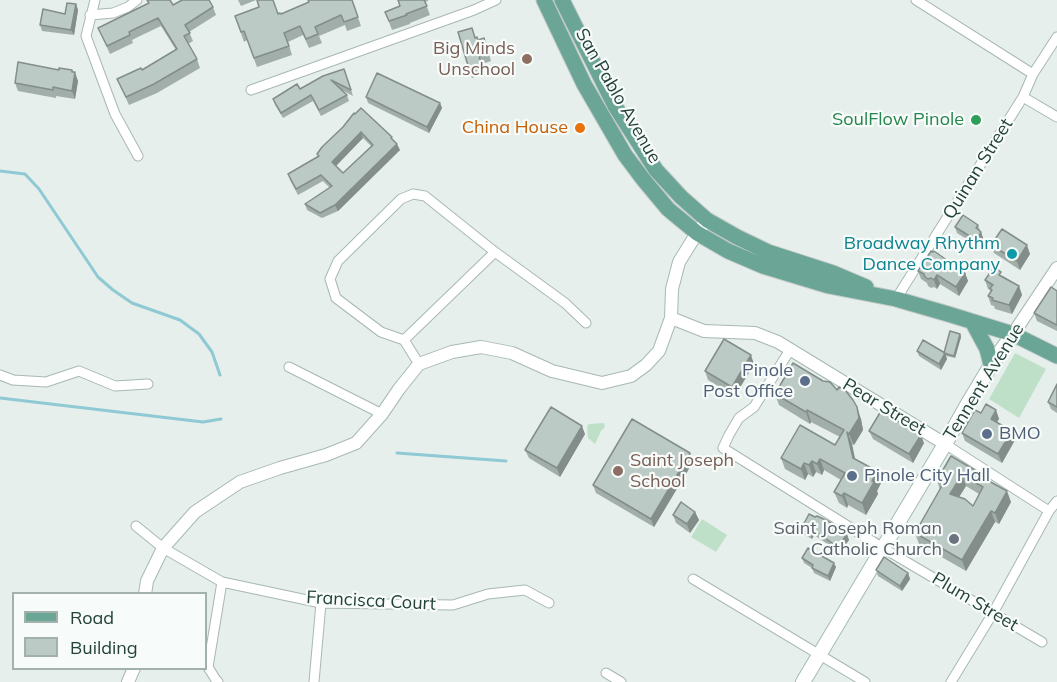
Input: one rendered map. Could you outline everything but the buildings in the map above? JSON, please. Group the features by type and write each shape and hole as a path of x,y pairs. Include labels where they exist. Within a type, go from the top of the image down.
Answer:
{"main road":[{"name":"San Pablo Avenue","path":"543,0 584,84 625,155 668,209 697,233 728,252 763,266 829,286 896,299 1013,334 1057,356"},
{"name":"San Pablo Avenue","path":"562,0 615,106 656,170 681,197 707,220 768,252 833,273 896,299"},
{"path":"973,322 987,349 991,365"},
{"name":"Tennent Avenue","path":"803,682 991,365 1013,334"}],"street":[{"path":"94,0 86,36 115,114 138,156"},
{"path":"90,15 113,13 128,7 137,0"},
{"path":"251,90 474,10 496,0"},
{"path":"916,0 1033,74"},
{"name":"Quinan Street","path":"896,299 1023,96 1033,74 1057,37"},
{"path":"1023,96 1057,117"},
{"path":"419,364 404,340 381,332 336,298 330,279 338,261 401,199 413,194 425,196 495,252 565,303 586,323"},
{"path":"145,592 147,581 163,548 195,512 240,482 326,455 356,443 382,414 419,364 452,352 481,347 512,353 552,371 602,383 631,376 659,351 671,318 672,289 679,262 707,220"},
{"path":"404,340 495,252"},
{"name":"Tennent Avenue","path":"1013,334 1057,268"},
{"name":"Pear Street","path":"671,318 704,331 755,333 778,342 945,444 1049,512"},
{"name":"Plum Street","path":"790,350 754,407 739,418 723,448 1042,642"},
{"path":"289,367 382,414"},
{"path":"0,375 13,380 46,382 79,371 115,386 148,384"},
{"path":"951,682 1057,501"},
{"name":"Francisca Court","path":"136,526 163,548 222,582 321,603 453,605 488,594 525,590 549,603"},
{"path":"693,579 865,682"},
{"path":"218,682 208,667 222,582"},
{"path":"314,682 321,603"},
{"path":"606,673 621,682"}],"green space":[{"path":"1015,353 1046,369 1019,418 989,399"},
{"path":"604,423 605,427 595,444 588,438 587,426"},
{"path":"702,519 727,535 716,552 691,537"}],"waterway":[{"path":"0,171 25,174 39,189 98,277 113,290 132,303 180,320 199,334 212,352 220,375"},
{"path":"0,398 203,422 221,419"},
{"path":"397,453 506,461"}],"place":[{"name":"Big Minds Unschool","path":"527,59"},
{"name":"SoulFlow Pinole","path":"976,120"},
{"name":"China House","path":"580,128"},
{"name":"Broadway Rhythm Dance Company","path":"1012,254"},
{"name":"Pinole Post Office","path":"805,381"},
{"name":"BMO","path":"987,434"},
{"name":"Saint Joseph School","path":"618,471"},
{"name":"Pinole City Hall","path":"852,476"},
{"name":"Saint Joseph Roman Catholic Church","path":"954,539"}]}
